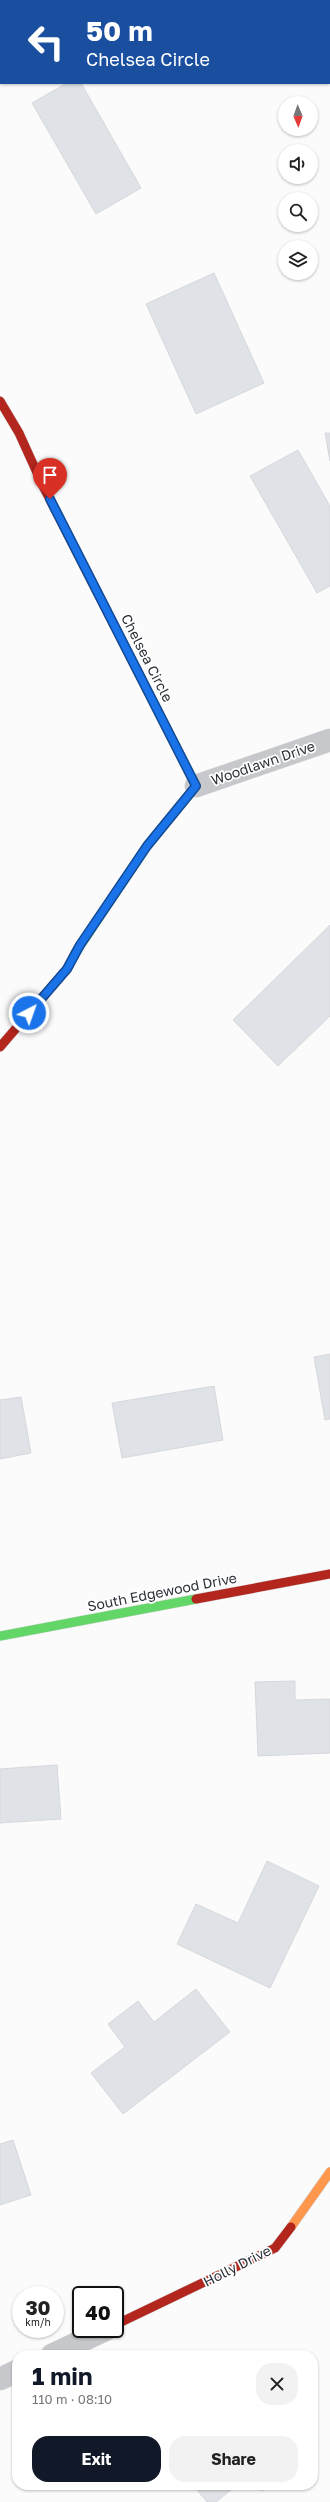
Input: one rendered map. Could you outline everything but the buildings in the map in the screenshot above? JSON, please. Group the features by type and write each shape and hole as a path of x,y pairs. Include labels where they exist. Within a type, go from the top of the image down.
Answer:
{"street":[{"name":"Chelsea Circle","path":"0,401 19,432 43,486 196,786"},
{"name":"Woodlawn Drive","path":"196,786 330,740"},
{"path":"0,1047 67,969 80,945 147,846 196,786"},
{"name":"South Edgewood Drive","path":"0,1636 330,1574"},
{"name":"Holly Drive","path":"124,2322 275,2248 330,2172"},
{"path":"63,2350 89,2338"},
{"path":"0,2380 12,2374"}],"traffic: fast":[{"path":"76,952 147,846 196,786 137,670"},
{"path":"0,1636 196,1599"}],"traffic: slow":[{"path":"291,2227 330,2172"}],"traffic: jam":[{"path":"0,401 19,433 43,486 137,670"},
{"path":"0,1047 67,969 76,952"},
{"path":"196,1599 330,1574"},
{"path":"124,2321 275,2248 291,2227"}],"route":[{"path":"29,1013 67,969 80,945 147,846 196,786 50,499"}]}
